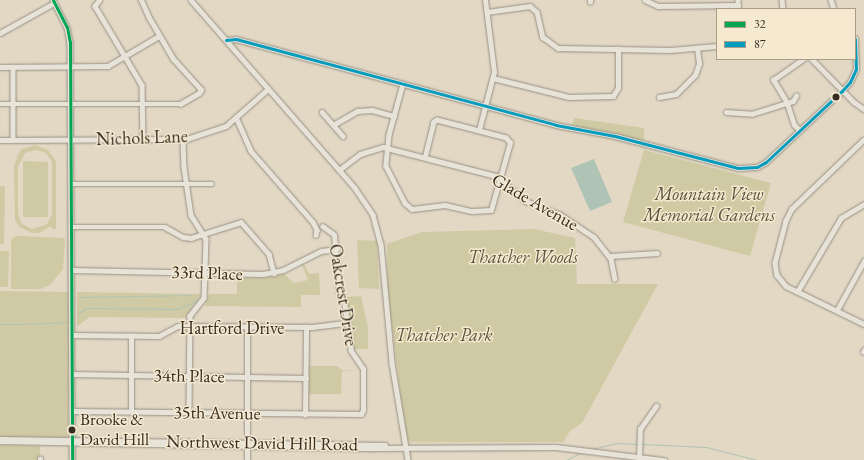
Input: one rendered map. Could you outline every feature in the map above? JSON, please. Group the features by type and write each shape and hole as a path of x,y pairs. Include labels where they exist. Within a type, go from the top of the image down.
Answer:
{"street":[{"path":"100,0 95,4 141,82 143,103 143,140"},
{"path":"0,104 182,103 201,90 177,64 159,36 141,0"},
{"path":"191,0 368,205 379,231 390,345 404,447 408,460"},
{"path":"479,130 493,78 485,0"},
{"path":"645,0 658,6 738,5"},
{"path":"0,33 53,1 68,29 72,140 72,460"},
{"path":"487,12 530,6 537,12 543,38 551,44 568,49 697,48 716,46"},
{"path":"0,67 108,66 126,57 159,36"},
{"path":"226,40 236,39 486,106 738,168 757,167 766,162 800,131 850,82 856,69 856,60"},
{"path":"659,97 676,94 695,75 699,64 697,48"},
{"path":"493,78 569,97 613,96 618,88 618,49"},
{"path":"800,131 791,118 787,103 773,80 802,60"},
{"path":"813,60 842,91 864,109"},
{"path":"13,67 13,140"},
{"path":"403,84 387,148 388,174 405,203 416,210 445,205 472,211 489,211 493,208 510,141 479,130 436,120 425,157"},
{"name":"Nichols Lane","path":"0,140 184,140 217,131 236,117 268,89"},
{"path":"726,112 752,114 787,103 796,96"},
{"path":"333,125 357,111 372,110 394,116"},
{"path":"322,112 343,136"},
{"name":"Oakcrest Drive","path":"236,117 251,152 313,222 317,230 316,235"},
{"path":"184,140 184,167 188,185 191,215 204,234 205,273 204,298 191,314 189,326 189,413"},
{"path":"864,140 794,206 786,221 775,259 776,271 784,284 797,292 864,324"},
{"name":"Glade Avenue","path":"339,170 366,151 387,148 501,178 526,200 564,217 594,237 610,256 615,269 615,279"},
{"path":"72,184 212,184"},
{"path":"797,292 841,218 864,204"},
{"path":"72,227 165,227 188,238 241,222 269,254 274,273"},
{"name":"Oakcrest Drive","path":"323,227 334,235 337,249 339,292 344,301 352,353 363,369 363,410 361,414"},
{"name":"33rd Place","path":"72,270 274,273 321,251 337,249"},
{"path":"610,256 657,253"},
{"path":"837,310 864,261"},
{"name":"Hartford Drive","path":"72,335 159,336 175,326 306,327 347,323"},
{"path":"247,460 248,326"},
{"path":"305,415 306,327"},
{"path":"131,336 131,412"},
{"name":"34th Place","path":"72,374 306,378"},
{"path":"639,457 640,429 656,406"},
{"name":"35th Avenue","path":"72,411 305,415 361,414"},
{"name":"Northwest David Hill Road","path":"0,440 404,447 556,447 664,460"}],"green space":[{"path":"574,118 644,128 644,141 572,125"},
{"path":"35,145 48,150 56,161 56,229 52,229 51,226 39,233 32,233 19,227 15,220 14,167 18,154 22,149","holes":["36,150 46,153 52,162 52,214 47,224 32,229 22,224 18,214 18,167 25,153"]},
{"name":"Mountain View Memorial Gardens","path":"644,150 771,183 750,256 623,222"},
{"path":"23,161 48,162 48,217 23,217"},
{"path":"0,186 5,186 4,244 0,244"},
{"path":"534,229 575,238 577,284 658,284 582,423 570,431 563,442 410,442 406,438 388,296 387,244 422,232"},
{"path":"16,236 65,238 63,269 50,285 40,289 11,289 11,240"},
{"path":"357,240 377,241 379,289 359,288"},
{"path":"0,251 9,251 8,287 0,287"},
{"path":"304,264 309,274 319,273 320,295 301,295 301,307 205,306 209,294 237,294 237,278 264,278 284,274 294,283 308,280 302,265"},
{"path":"0,291 69,292 68,435 66,438 0,437"},
{"path":"77,292 201,294 185,318 90,317 77,326"},
{"path":"361,296 368,327 368,349 352,349 344,297"},
{"path":"308,366 337,366 342,370 361,371 342,371 341,394 308,394"},
{"path":"0,445 40,446 40,458 38,460 0,460"}],"shaded area":[{"path":"594,159 612,202 590,211 571,168"}],"waterway":[{"path":"80,297 190,295"},
{"path":"78,314 86,308 178,309 197,300"},
{"path":"26,324 67,322"},
{"path":"0,324 24,324"},
{"path":"591,449 618,443 637,444"},
{"path":"642,444 706,447 757,460"},
{"path":"566,460 582,452"}],"transit line":[{"name":"32","path":"53,0 67,27 70,42 72,460"},
{"name":"87","path":"226,40 236,39 556,125 615,136 738,168 757,167 766,162 850,82 856,69 856,60"}],"place":[{"name":"Brooke & David Hill","path":"72,430"}],"park label":[{"name":"Thatcher Woods","path":"523,257"},
{"name":"Thatcher Park","path":"444,335"}]}
